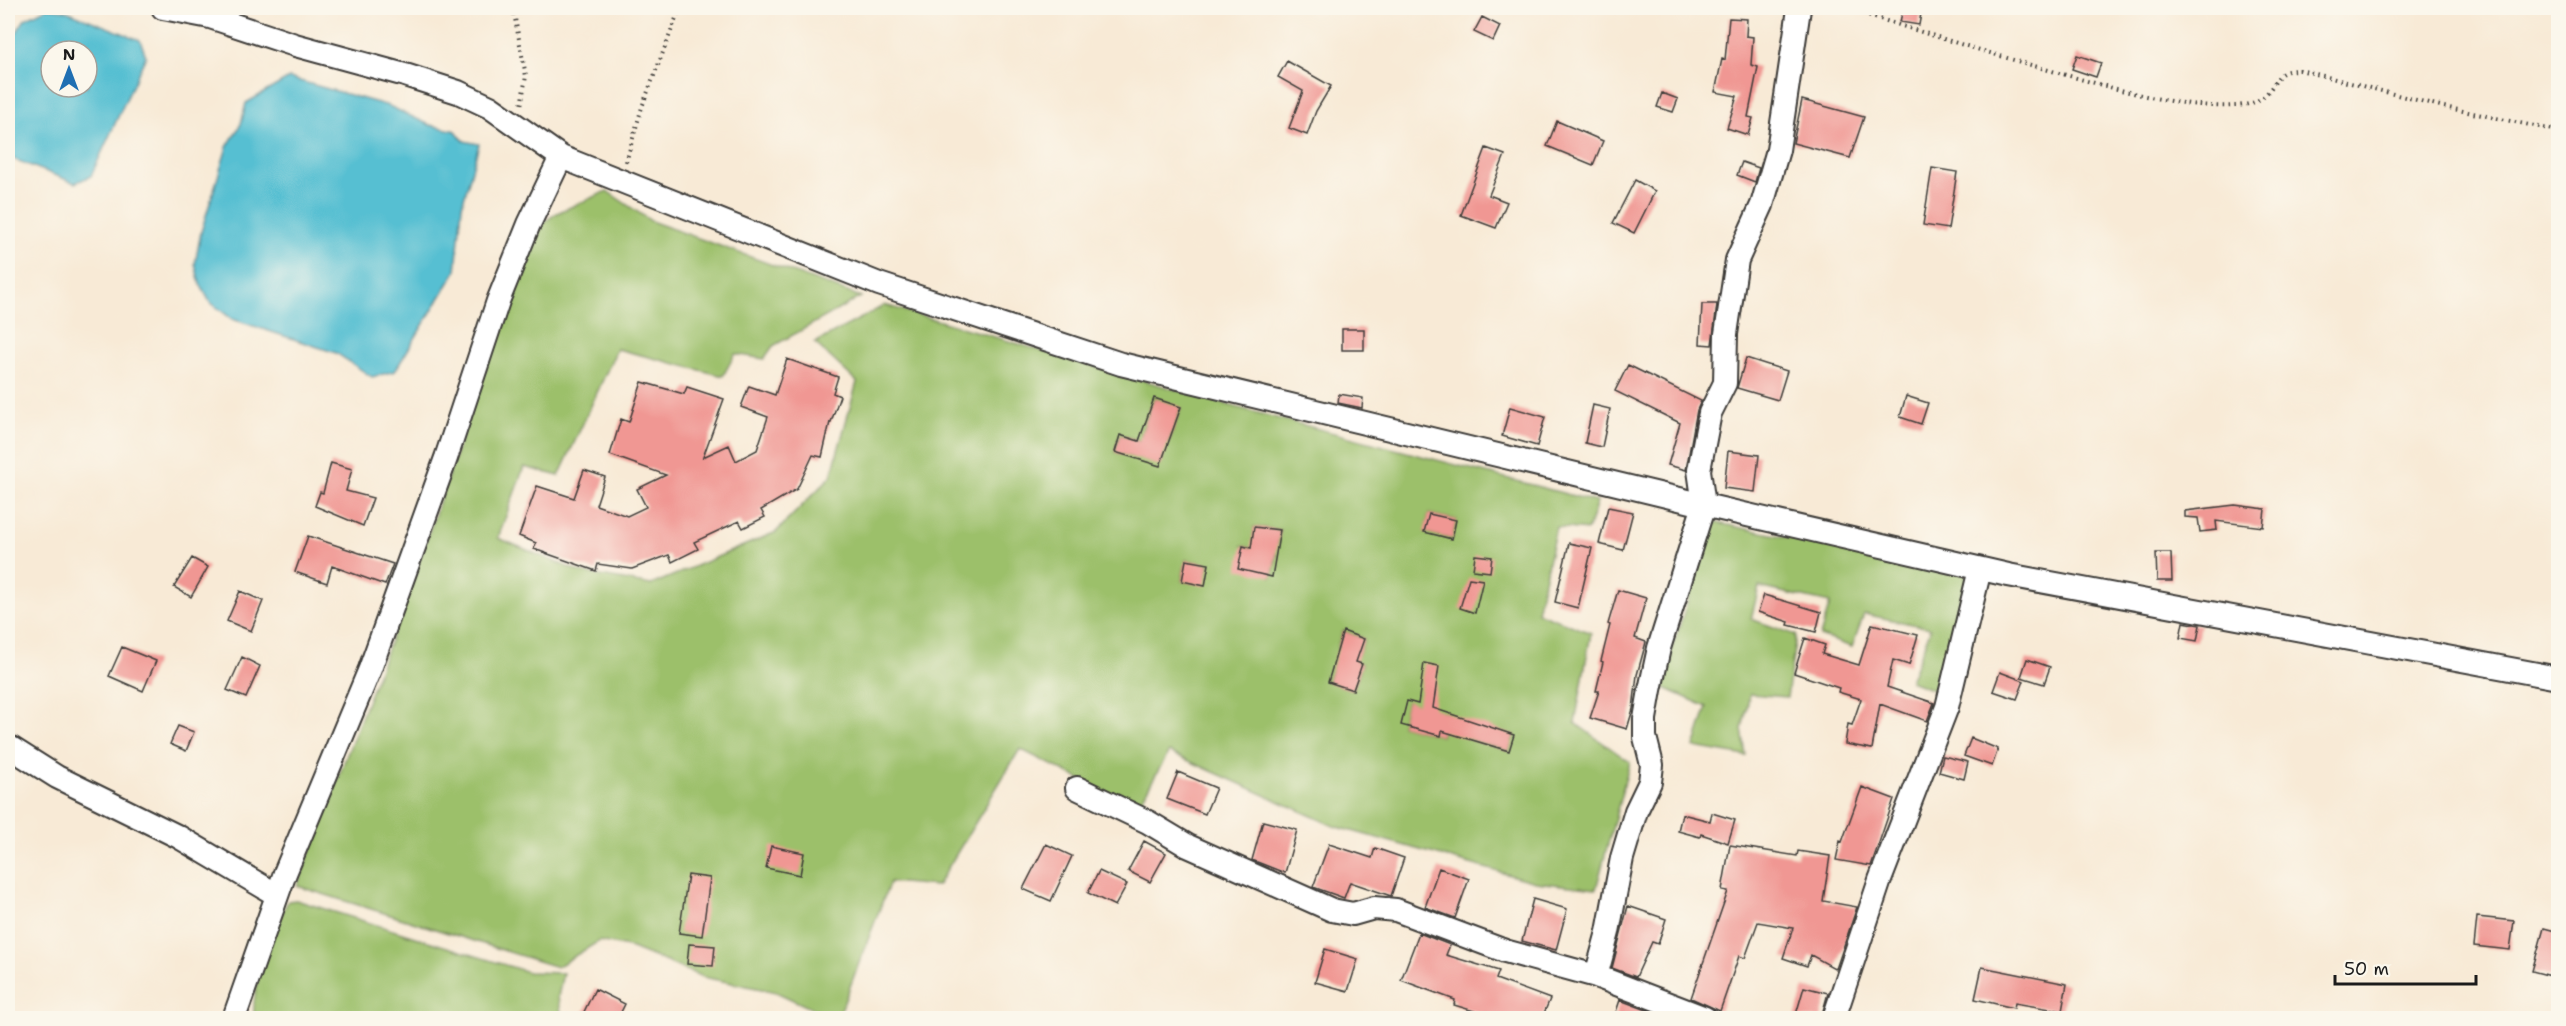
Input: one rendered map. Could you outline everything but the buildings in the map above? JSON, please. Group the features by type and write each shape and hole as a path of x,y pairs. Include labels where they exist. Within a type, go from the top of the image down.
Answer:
{"street":[{"path":"163,8 210,17 458,92 490,107 561,157 641,190 879,284 1121,364 1704,505 1980,569 2559,678"},
{"path":"1596,976 1608,932 1622,858 1636,811 1650,782 1652,765 1645,737 1645,719 1652,679 1659,648 1704,505 1699,470 1710,413 1725,383 1726,334 1737,260 1762,205 1778,150 1799,9"},
{"path":"234,1018 277,895 370,669 446,458 498,301 529,224 561,157"},
{"path":"1834,1018 1880,880 1947,707 1980,569"},
{"path":"8,746 57,777 179,837 277,895"},
{"path":"1077,788 1148,822 1188,846 1332,910 1353,914 1374,908 1396,910 1506,951 1596,976 1705,1018"}],"path":[{"path":"513,8 526,76 520,104 532,138"},
{"path":"641,190 624,171 642,107 680,8"},
{"path":"1846,8 1942,40 2115,89 2207,106 2252,103 2266,94 2277,76 2290,70 2300,70 2444,107 2559,131"}],"green space":[{"path":"607,191 651,221 861,297 773,346 764,359 735,354 723,376 617,349 559,476 524,467 498,538 580,572 651,585 776,532 831,476 857,382 815,343 885,305 1239,408 1597,502 1588,530 1556,527 1537,612 1591,633 1575,723 1630,762 1596,889 1535,882 1334,826 1169,752 1137,808 1020,749 937,886 890,882 838,1018 832,1018 776,992 703,977 632,948 599,941 557,967 297,886 405,602 504,314 540,225 557,213","holes":["1154,398 1181,408 1168,444 1141,434","1120,435 1165,448 1161,465 1115,452","1429,514 1456,520 1452,539 1425,532","1254,527 1280,530 1278,543 1253,540","1243,546 1277,554 1272,577","1186,560 1209,564 1204,585 1182,581","1343,631 1364,639 1358,655 1337,647","1337,655 1362,664 1353,690 1328,681","1407,702 1447,713 1441,736 1401,725","1473,723 1514,735 1509,751 1469,739"]},
{"path":"1713,522 1971,575 1939,692 1910,681 1931,628 1864,614 1852,647 1820,636 1830,603 1759,587 1751,619 1796,635 1787,697 1750,694 1742,729 1746,756 1694,747 1707,707 1660,686"},
{"path":"296,900 528,972 563,973 558,997 562,1018 254,1018 259,974 269,943 288,901"}],"water":[{"path":"47,8 64,10 140,40 146,56 91,176 75,183 8,157 8,45 25,19"},
{"path":"289,78 389,106 430,125 456,131 464,141 479,144 462,206 456,271 395,371 372,377 336,353 232,319 210,302 200,284 195,264 201,232 227,147 241,124 246,103"}]}
